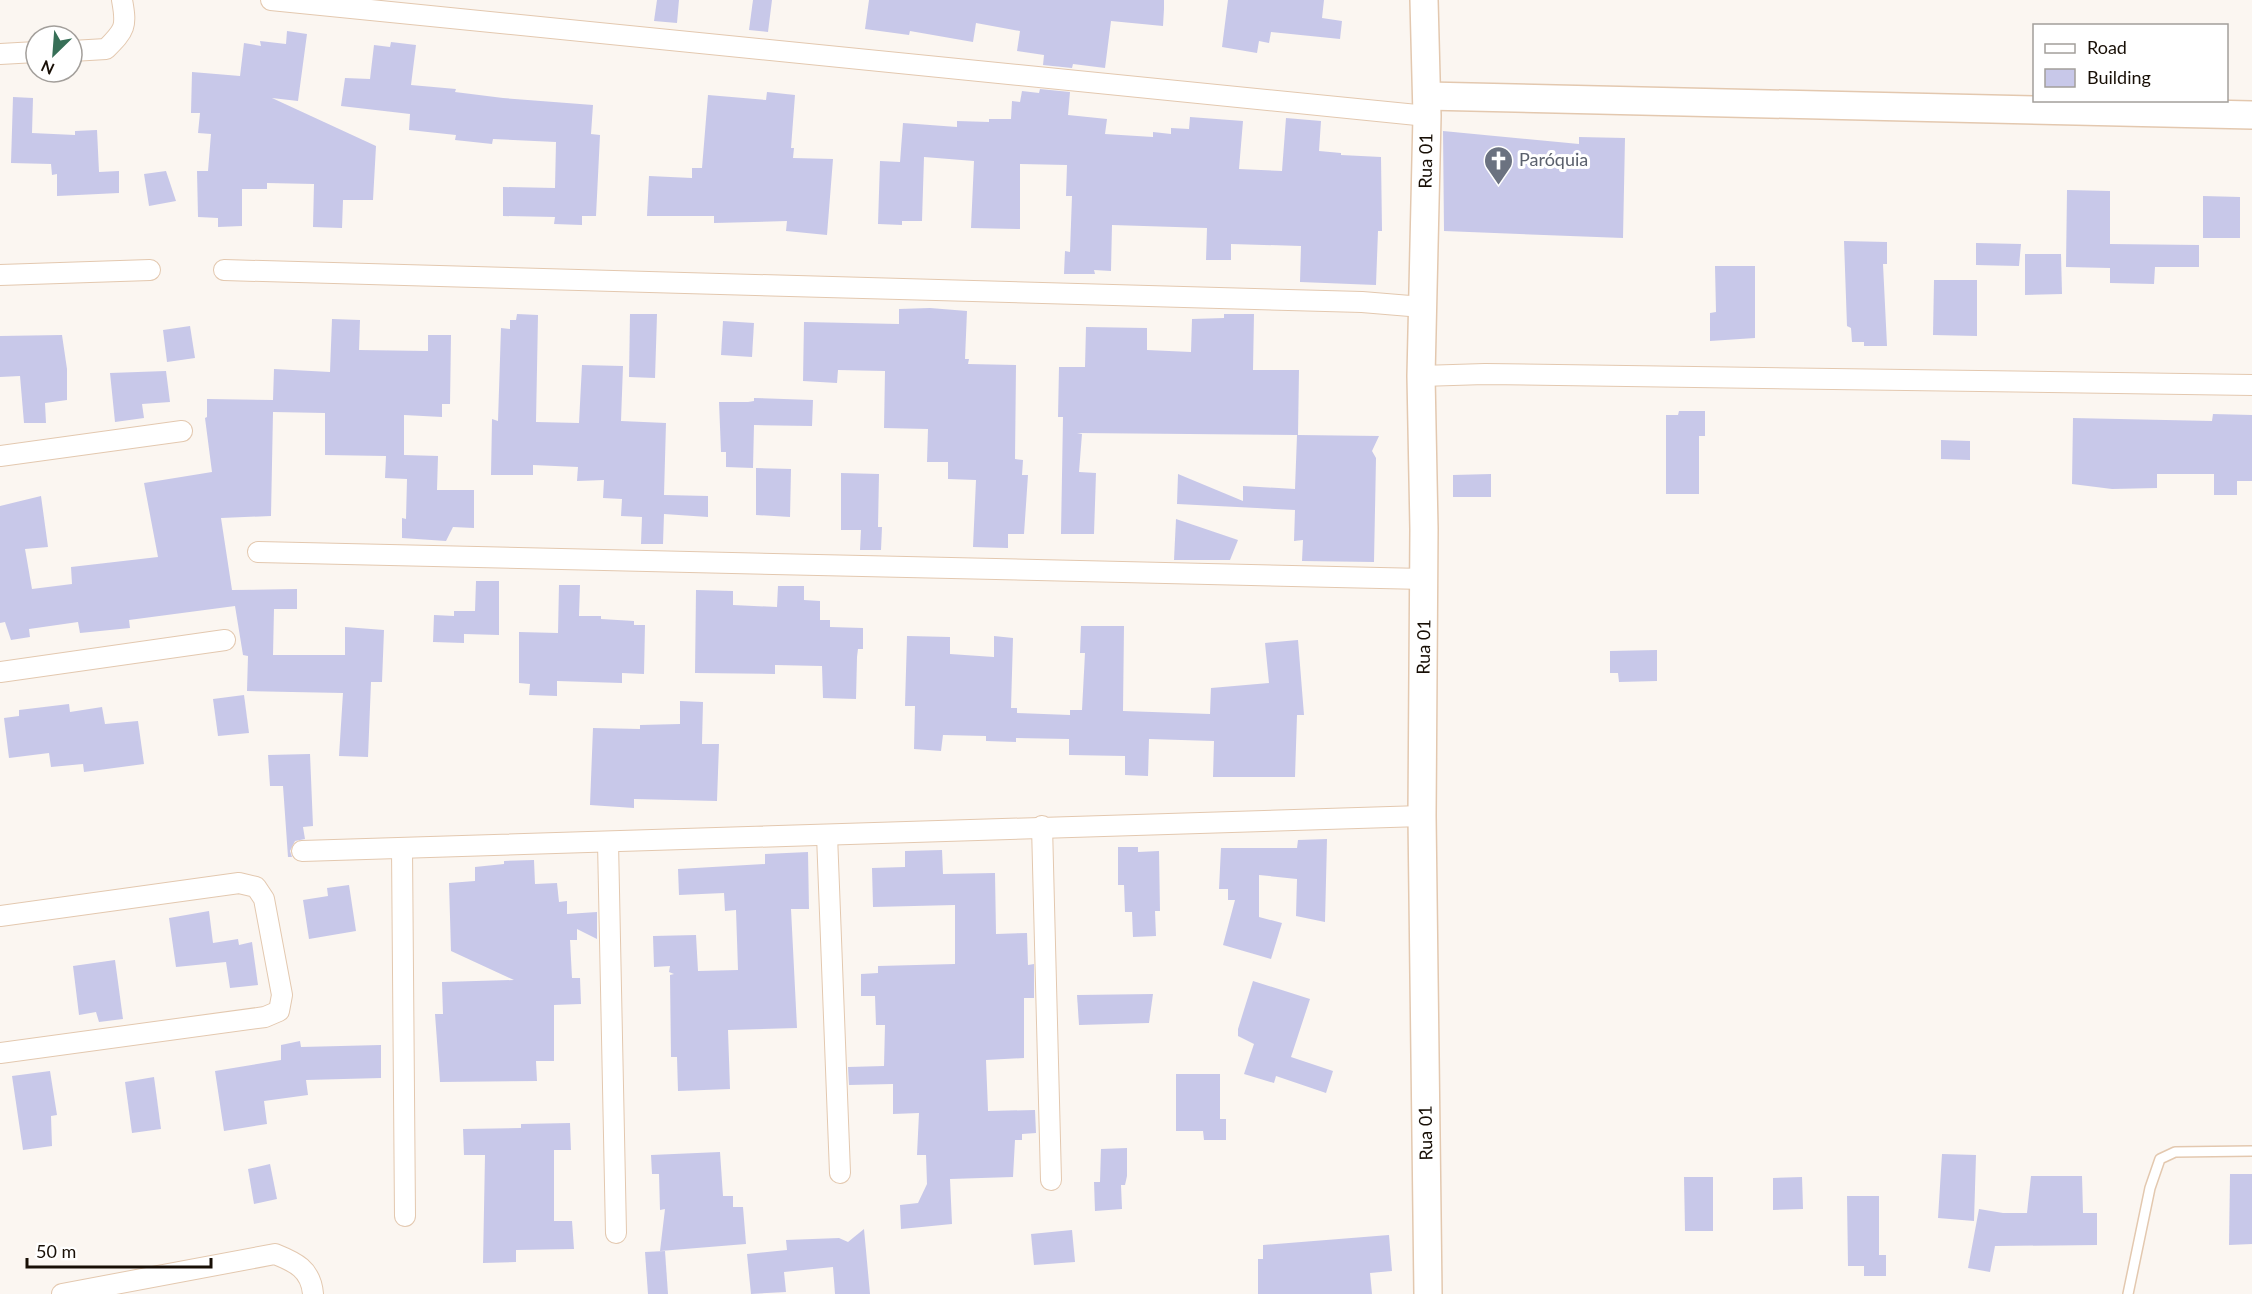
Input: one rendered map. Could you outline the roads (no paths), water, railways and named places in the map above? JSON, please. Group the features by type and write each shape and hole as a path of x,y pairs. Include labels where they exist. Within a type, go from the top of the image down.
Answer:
{"street":[{"path":"84,50 106,49 123,33 125,19 122,0"},
{"path":"271,0 1427,106 2252,115"},
{"name":"Rua 01","path":"1424,0 1427,106 1421,376 1424,579 1422,816 1428,1294"},
{"path":"0,54 24,53"},
{"path":"0,275 150,270"},
{"path":"224,270 1350,301 1422,307"},
{"path":"1421,376 1485,374 2252,385"},
{"path":"0,456 183,431"},
{"path":"258,552 1424,579"},
{"path":"0,672 225,640"},
{"path":"303,850 1422,816"},
{"path":"1042,826 1051,1180"},
{"path":"827,835 840,1173"},
{"path":"608,842 616,1233"},
{"path":"402,848 405,1216"},
{"path":"0,916 239,883 256,887 264,899 282,995 279,1011 265,1017 0,1053"},
{"path":"62,1294 275,1254 300,1264 312,1284 313,1294"}],"lane":[{"path":"2128,1294 2150,1188 2160,1159 2175,1152 2252,1151"}],"place":[{"name":"Paróquia","path":"1498,186"}]}
